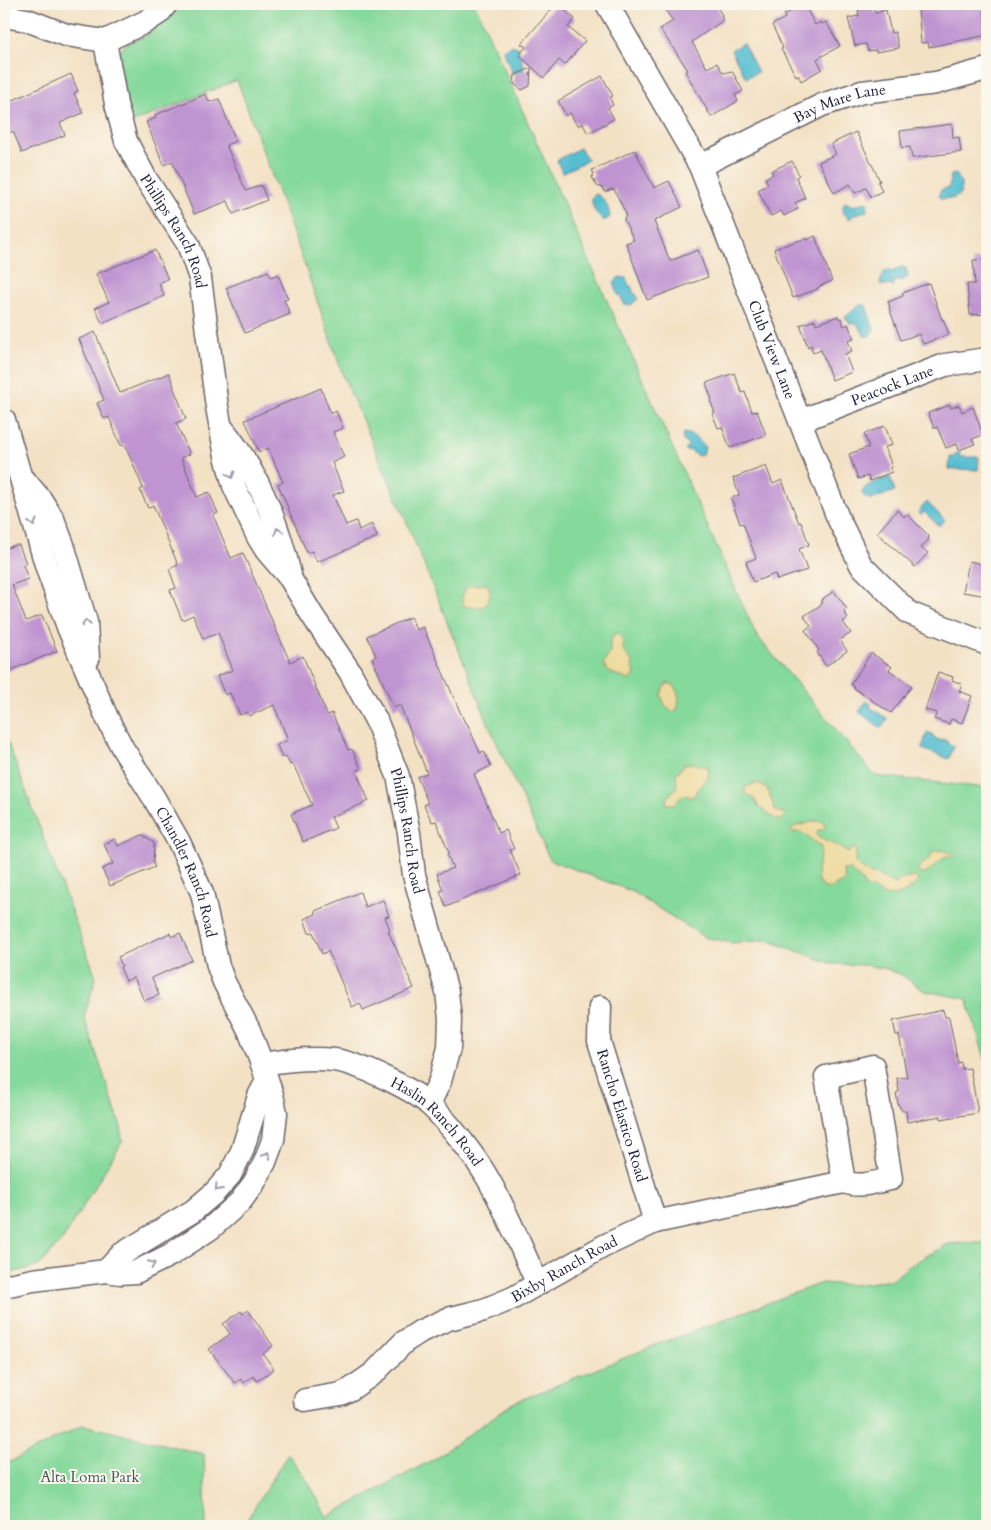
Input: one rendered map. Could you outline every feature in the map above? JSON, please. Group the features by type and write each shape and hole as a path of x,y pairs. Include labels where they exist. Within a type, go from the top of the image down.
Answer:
{"street":[{"path":"4,16 27,20 66,35 106,41 145,22 158,13 166,4"},
{"name":"Club View Lane","path":"606,4 700,166 838,518 861,564 909,613 987,644"},
{"name":"Phillips Ranch Road","path":"106,41 116,104 126,141 142,173 188,244 200,278 217,407 222,427 250,467 264,494 283,545 290,578 312,616 355,680 376,720 398,776 409,833 414,875 447,992 450,1020 449,1048 440,1081 429,1104"},
{"name":"Bay Mare Lane","path":"700,166 822,106 862,92 936,83 987,69"},
{"name":"Peacock Lane","path":"800,421 945,365 987,358"},
{"name":"Chandler Ranch Road","path":"4,420 47,568 68,627 108,720 123,749 179,842 202,892 221,974 248,1030 264,1073"},
{"name":"Rancho Elastico Road","path":"600,1007 599,1041 655,1222"},
{"name":"Haslin Ranch Road","path":"264,1073 291,1060 336,1060 398,1084 429,1104 469,1150 487,1178 538,1284"},
{"name":"Bixby Ranch Road","path":"305,1400 341,1394 374,1373 404,1342 421,1331 448,1319 484,1310 513,1298 612,1242 655,1222 844,1182 851,1185 860,1185 891,1179 872,1066 826,1077 844,1182"},
{"path":"4,1286 34,1280 106,1271 122,1254 192,1211 214,1193 230,1175 242,1151 264,1073"}],"green space":[{"path":"184,4 475,4 756,635 875,776 987,788 987,1065 967,999 925,991 902,975 884,968 833,964 767,940 731,943 704,937 631,891 550,860 491,730 403,513 344,378 237,80 131,123 128,116 118,54 126,44 147,35"},
{"path":"4,733 96,977 84,1017 121,1127 122,1142 63,1239 39,1266 11,1273 4,1268"},
{"path":"987,1243 987,1526 243,1526 288,1454 309,1483 327,1517 434,1459 513,1403 656,1345 821,1283 853,1285 892,1280 909,1266 948,1244"},
{"name":"Alta Loma Park","path":"83,1425 204,1454 206,1526 4,1526 4,1465"}],"sand":[{"path":"486,584 490,589 486,605 482,607 463,606 462,596 467,586"},
{"path":"615,633 618,633 621,638 623,650 633,663 632,667 635,672 634,676 629,680 609,672 603,664 610,653 610,642"},
{"path":"667,683 674,685 678,695 679,702 675,712 666,706 661,694"},
{"path":"692,763 709,768 708,778 693,797 683,795 674,804 666,804 667,798 677,787 676,774 685,764"},
{"path":"758,783 768,790 775,810 785,814 782,820 775,819 765,810 759,808 755,800 746,794 745,787"},
{"path":"823,821 825,828 818,830 816,835 848,853 856,848 855,863 870,874 877,875 895,884 902,879 915,877 918,880 915,885 903,893 884,895 866,888 862,881 849,869 843,870 844,881 830,889 823,887 817,878 821,847 801,832 792,832 790,830 796,826"},
{"path":"944,850 949,853 953,852 953,857 945,857 925,874 918,873 919,867 929,859 932,853"}],"water":[{"path":"743,43 758,72 746,78 731,50"},
{"path":"510,45 518,47 524,70 513,74 503,50"},
{"path":"580,148 588,160 562,173 557,160"},
{"path":"951,175 957,175 961,182 961,193 955,198 941,199 939,196 940,192 943,189 949,188"},
{"path":"596,194 602,198 608,207 610,217 606,220 600,218 593,207 592,197"},
{"path":"845,202 853,206 865,202 868,203 867,211 855,214 850,219 843,212"},
{"path":"900,267 906,268 908,277 904,280 894,281 894,286 881,285 884,272 888,270 892,272"},
{"path":"619,277 626,278 634,294 636,294 638,299 631,305 624,304 620,295 618,295 614,282"},
{"path":"860,305 866,305 874,330 869,336 864,336 856,324 850,323 845,317"},
{"path":"684,433 693,436 701,442 705,448 703,454 698,456 690,450 686,451 685,449 688,446 682,439"},
{"path":"956,453 960,453 960,457 979,457 978,470 949,469 950,457 955,457"},
{"path":"890,477 895,491 871,500 862,493 868,486"},
{"path":"927,502 945,520 939,526 924,512 921,515 918,512"},
{"path":"866,701 871,704 870,707 888,719 881,728 859,712"},
{"path":"927,732 933,734 932,737 942,741 943,739 954,746 949,759 922,749"}],"building":[{"path":"556,4 575,19 568,27 585,41 565,65 559,60 544,78 519,55 526,47 521,44"},
{"path":"661,4 715,4 722,15 722,21 692,42 707,68 717,63 723,73 732,71 743,91 735,95 738,101 711,117 685,71 688,70 660,29 673,21"},
{"path":"804,4 815,25 826,22 840,46 817,59 822,69 801,81 798,75 796,76 781,49 783,48 772,25 785,18 784,15"},
{"path":"922,4 983,4 987,35 929,47 928,42 921,43 918,8 923,7"},
{"path":"873,6 875,13 886,10 891,33 895,32 899,48 876,52 876,50 868,51 866,44 855,46 848,18 859,16 858,10"},
{"path":"531,68 530,86 522,90 514,84 515,75"},
{"path":"71,74 78,91 74,93 83,113 60,123 65,135 22,153 13,131 7,134 4,126 4,104"},
{"path":"602,76 613,96 610,98 613,105 608,108 614,119 588,133 582,123 579,126 576,124 570,113 566,116 558,101"},
{"path":"206,94 209,102 219,99 236,141 226,145 246,191 261,185 267,200 233,214 228,201 194,214 172,161 164,165 146,122 156,118 155,115"},
{"path":"952,124 953,138 959,137 961,152 912,158 910,147 902,148 900,131"},
{"path":"856,132 880,181 878,182 882,191 871,197 866,188 855,193 850,184 834,193 819,162 836,154 831,144"},
{"path":"635,150 654,188 669,181 682,207 654,221 670,261 698,250 708,277 647,300 626,243 634,240 624,220 626,214 614,189 605,192 603,188 597,186 592,177 594,174 592,170"},
{"path":"792,161 799,175 796,177 805,198 795,203 798,209 784,216 781,211 771,216 758,190 768,184 765,178 773,174 771,171"},
{"path":"815,236 832,281 818,287 818,289 793,298 774,249"},
{"path":"155,250 168,279 159,283 164,296 102,323 95,308 109,302 96,274"},
{"path":"987,259 987,314 970,315 967,284 975,284 973,260"},
{"path":"268,271 271,277 278,274 288,299 284,300 290,314 245,333 226,288"},
{"path":"929,283 949,334 923,344 919,334 901,340 888,302 903,296 902,293"},
{"path":"838,316 839,319 841,318 844,326 848,324 854,339 848,341 852,351 845,354 852,372 832,380 821,350 813,353 811,345 808,347 800,325 815,320 816,324"},
{"path":"95,332 120,393 169,373 186,419 176,423 190,454 181,458 197,497 209,492 218,513 213,515 231,558 243,553 290,662 303,656 327,715 332,713 348,750 352,749 361,769 356,771 369,801 331,817 336,828 303,842 291,814 312,805 293,764 290,765 286,756 282,758 277,745 288,740 274,705 249,716 247,712 240,715 230,693 225,695 217,676 233,670 218,633 203,639 193,615 182,620 170,590 176,588 169,569 178,565 153,505 148,508 140,490 143,488 125,445 121,446 109,417 104,419 97,403 104,400 79,339"},
{"path":"734,373 742,393 745,392 752,412 757,411 766,435 730,448 722,427 718,428 712,413 715,413 706,383"},
{"path":"321,388 331,414 336,411 343,428 333,432 344,457 332,463 344,491 333,495 346,525 356,521 359,530 372,524 377,537 317,562 312,551 307,553 278,484 283,482 268,448 259,452 245,420"},
{"path":"950,405 951,408 959,405 962,412 973,407 983,435 972,439 975,444 959,450 957,444 946,448 937,427 934,428 928,413"},
{"path":"885,426 892,445 885,447 892,472 870,481 868,476 858,479 849,454 869,447 864,434"},
{"path":"766,466 773,484 782,480 799,523 801,522 809,545 799,549 807,570 777,580 775,574 753,582 746,562 756,558 743,523 740,524 731,498 739,495 733,478"},
{"path":"897,510 904,517 907,514 929,536 929,539 921,548 928,553 915,567 877,533"},
{"path":"19,545 26,563 23,565 28,579 12,585 26,621 42,615 57,651 4,673 4,549"},
{"path":"969,561 987,565 987,596 963,592"},
{"path":"834,591 847,609 844,612 848,618 843,622 851,633 840,640 847,651 826,666 817,652 819,650 805,630 811,626 804,616 822,604 821,600"},
{"path":"411,617 416,630 423,627 465,723 467,723 480,753 484,751 491,766 474,774 499,833 506,830 514,849 510,850 521,875 446,907 440,891 443,890 437,874 453,868 436,821 432,822 424,805 428,803 417,777 427,773 400,705 394,708 372,658 376,656 367,636"},
{"path":"871,653 892,667 889,670 912,686 891,713 855,689 851,684"},
{"path":"938,672 953,677 952,680 962,684 959,691 972,696 962,723 951,719 949,724 934,719 937,713 925,710"},
{"path":"142,835 154,843 153,863 155,867 110,886 102,869 113,864 104,844 115,839 118,846"},
{"path":"360,892 365,907 383,900 389,916 385,917 390,930 388,931 414,988 363,1010 360,1003 352,1007 328,951 322,954 313,932 309,933 304,919 316,914 315,911"},
{"path":"170,933 171,937 180,933 192,960 152,978 159,995 144,1001 134,977 126,981 118,957"},
{"path":"943,1010 945,1017 949,1017 958,1063 961,1062 962,1069 970,1068 978,1113 941,1119 941,1116 907,1122 906,1111 902,1111 898,1104 896,1093 899,1092 897,1078 907,1077 899,1035 896,1035 893,1021"},
{"path":"248,1310 273,1346 263,1354 274,1369 257,1381 253,1376 244,1383 241,1379 235,1383 209,1349 230,1334 223,1324 241,1311 243,1314"}]}
